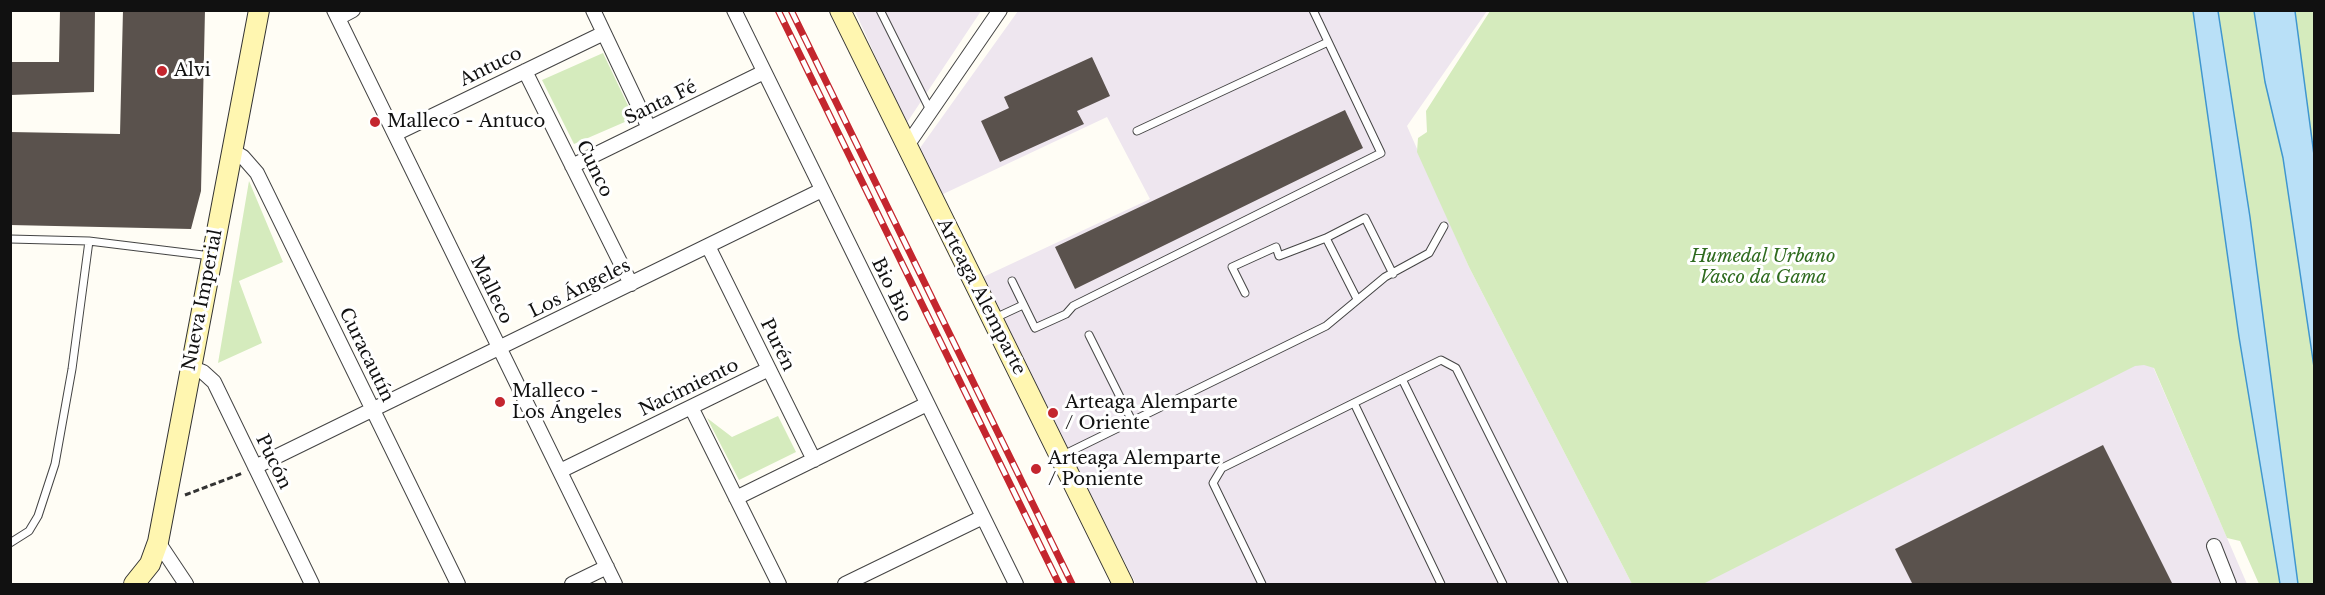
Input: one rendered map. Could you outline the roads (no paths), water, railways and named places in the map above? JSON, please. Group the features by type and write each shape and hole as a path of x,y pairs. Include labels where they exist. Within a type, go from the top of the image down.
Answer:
{"main road":[{"name":"Nueva Imperial","path":"134,585 150,564 158,542 259,10"},
{"name":"Arteaga Alemparte","path":"840,10 1123,585"}],"street":[{"path":"336,14 353,10"},
{"path":"593,10 649,128"},
{"name":"Bio Bio","path":"734,10 1016,585"},
{"path":"906,147 1000,10"},
{"name":"Malleco","path":"336,14 615,585"},
{"name":"Antuco","path":"395,134 604,33"},
{"name":"Cunco","path":"525,71 631,284"},
{"name":"Santa Fé","path":"572,166 764,72"},
{"name":"Curacautín","path":"231,150 243,157 257,173 458,585"},
{"name":"Los Ángeles","path":"255,468 822,190"},
{"name":"Purén","path":"708,246 814,459"},
{"name":"Pucón","path":"190,367 203,372 214,382 312,585"},
{"name":"Nacimiento","path":"560,471 769,369"},
{"path":"736,498 927,404"},
{"path":"691,407 779,585"},
{"path":"845,585 869,579 983,517"},
{"path":"158,542 186,585"},
{"path":"2214,546 2229,585"},
{"path":"572,585 607,567"}],"lane":[{"path":"880,10 931,111"},
{"path":"1012,281 1035,328 1066,314 1073,306 1381,153 1313,10"},
{"path":"1137,131 1328,42"},
{"path":"1245,293 1232,267 1276,247 1279,256 1326,238 1365,218 1393,274"},
{"path":"1061,456 1133,423 1326,326 1385,277 1429,253 1444,226"},
{"path":"1326,238 1358,299"},
{"path":"10,239 89,241 211,256"},
{"path":"10,543 29,531 38,516 55,464 67,402 89,241"},
{"path":"993,319 1023,305"},
{"path":"1089,335 1133,423"},
{"path":"1262,585 1213,483 1222,468 1441,360 1456,368 1564,585"},
{"path":"1402,379 1503,585"},
{"path":"1354,403 1442,585"}],"water":[{"path":"2193,11 2218,11 2250,217 2298,584 2280,584 2239,337"},
{"path":"2254,11 2295,11 2314,155 2314,367 2283,158 2265,82"}],"railway":[{"path":"778,10 1059,584"},
{"path":"791,10 1072,584"}],"place":[{"name":"Alvi","path":"162,71"},
{"name":"Malleco - Antuco","path":"375,122"},
{"name":"Malleco - Los Ángeles","path":"500,402"},
{"name":"Arteaga Alemparte / Oriente","path":"1053,413"},
{"name":"Arteaga Alemparte / Poniente","path":"1036,469"}],"park label":[{"name":"Humedal Urbano Vasco da Gama","path":"1763,267"}]}
